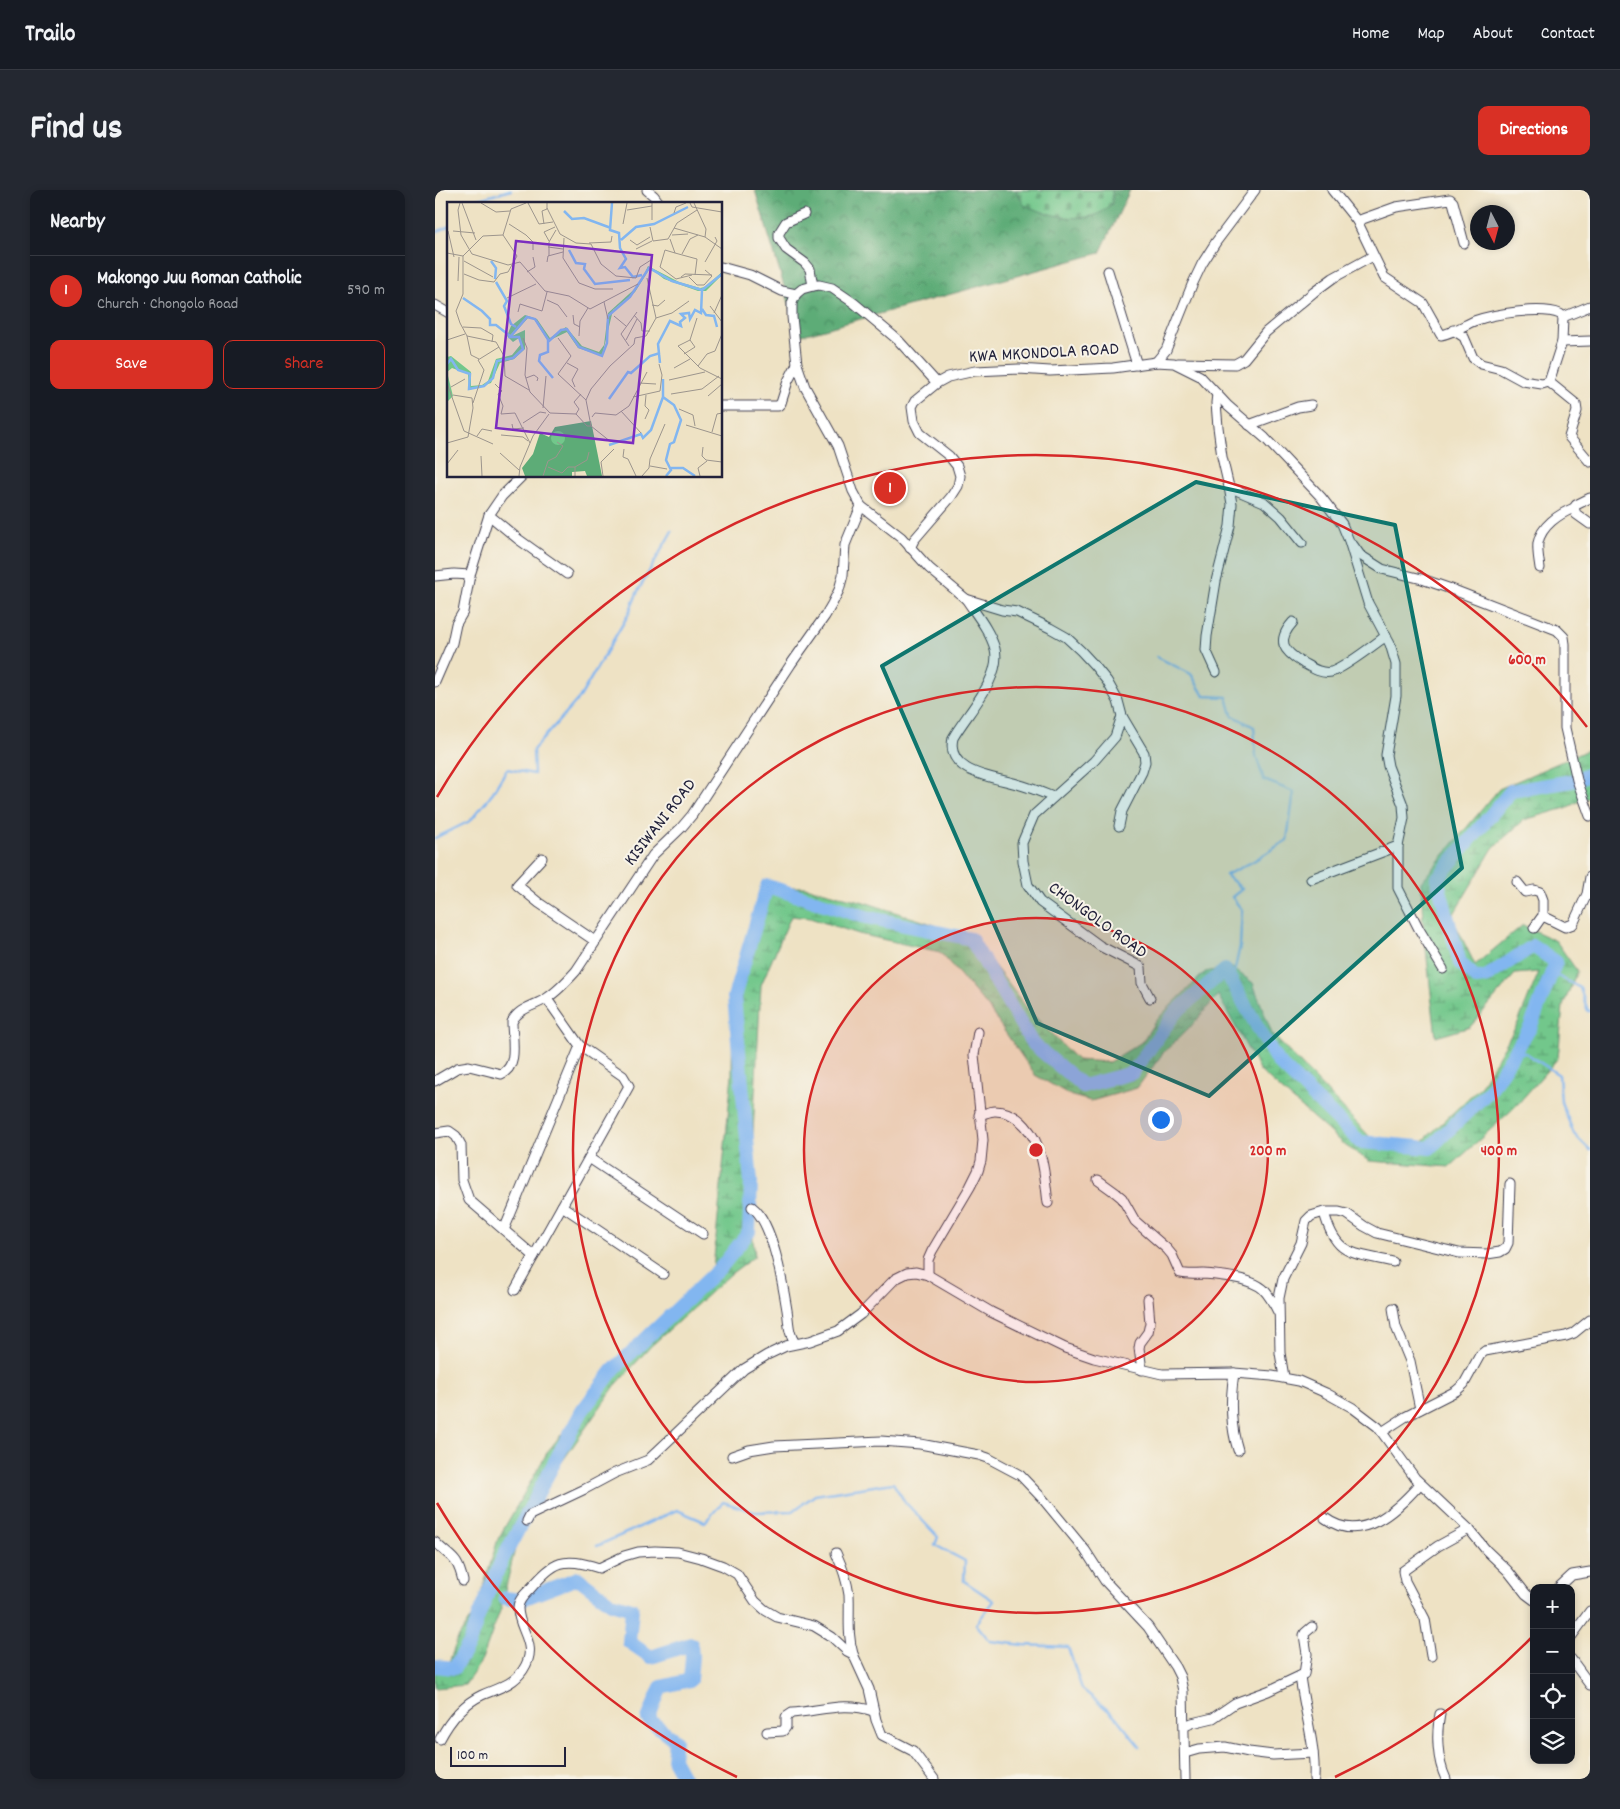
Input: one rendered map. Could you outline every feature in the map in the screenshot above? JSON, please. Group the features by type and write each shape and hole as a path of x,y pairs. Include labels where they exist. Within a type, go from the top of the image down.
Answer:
{"street":[{"path":"647,190 658,202"},
{"path":"1155,362 1166,350 1202,264 1255,190"},
{"path":"1332,190 1357,220 1384,278 1423,303 1441,335 1477,320 1505,313 1556,312 1563,317"},
{"path":"1357,220 1396,207 1450,199 1453,202 1464,243"},
{"path":"804,214 786,222 779,233 779,238 786,249 805,263 809,269 813,286"},
{"name":"KWA MKONDOLA ROAD","path":"910,548 951,497 958,486 960,476 957,466 949,456 920,433 914,421 912,408 915,401 937,383 948,377 983,371 1019,369 1050,371 1088,370 1155,362 1235,364 1244,359 1271,328 1314,292 1333,278 1373,256"},
{"path":"723,268 750,275 782,291 796,294"},
{"path":"1108,271 1137,365"},
{"path":"937,383 897,340 855,303 832,288 819,285 802,289 796,294 792,303 792,317 797,364 805,387 837,446 853,491 861,506 889,527 929,568 966,599 981,621 994,648 996,662 993,675 953,738 952,744 955,758 960,764 974,772 1018,784 1053,797"},
{"path":"435,305 447,312"},
{"path":"1563,317 1590,306"},
{"path":"1549,382 1562,342 1563,317"},
{"path":"1453,330 1464,337 1473,358 1481,364 1501,369 1523,382 1542,384 1549,382"},
{"path":"1562,342 1590,341"},
{"path":"1174,363 1200,376 1228,406 1265,438 1321,497 1342,524 1369,603 1394,653 1396,664 1396,696 1386,755 1388,766 1403,805 1404,818 1398,846 1398,888 1401,897 1443,969"},
{"path":"723,406 778,406 797,364"},
{"path":"1549,382 1576,404 1577,411 1569,437 1590,462"},
{"path":"1217,394 1216,403 1222,457 1232,504 1230,526 1216,582 1207,636 1206,650 1217,672"},
{"path":"1249,425 1293,409 1311,405"},
{"path":"435,682 452,643 456,624 463,612 470,576 489,515 501,496 520,478"},
{"path":"1229,487 1264,502 1281,517 1302,543"},
{"path":"1540,568 1539,539 1553,520 1590,498"},
{"name":"KISIWANI ROAD","path":"435,1081 457,1068 469,1066 498,1074 505,1073 511,1066 512,1022 514,1018 523,1010 547,999 562,987 576,971 653,855 692,815 795,657 825,616 839,590 843,575 845,545 861,506"},
{"path":"1574,508 1576,514 1590,524"},
{"path":"489,515 518,539 567,574"},
{"path":"1349,541 1360,555 1382,569 1399,575 1422,579 1451,589 1561,633 1565,644 1567,735 1577,780 1590,816"},
{"path":"435,576 454,574 470,576"},
{"path":"966,599 991,607 1017,612 1051,628 1081,651 1107,681 1118,701 1122,716 1144,753 1145,762 1142,772 1122,811 1119,826"},
{"path":"1293,622 1283,638 1284,648 1291,657 1323,672 1336,670 1386,636"},
{"name":"CHONGOLO ROAD","path":"1122,716 1115,737 1106,749 1034,815 1022,843 1023,861 1028,885 1039,902 1104,948 1141,967 1142,983 1150,998"},
{"path":"1311,879 1398,846"},
{"path":"542,858 517,885 539,903 595,941"},
{"path":"1543,917 1549,917 1565,927 1573,924 1587,894 1590,877"},
{"path":"1517,882 1525,892 1535,890 1540,892 1543,900 1543,917 1533,928"},
{"path":"515,1290 629,1086 623,1076 580,1046 547,999"},
{"path":"928,1274 932,1251 978,1171 983,1150 974,1055 978,1032"},
{"path":"505,1230 580,1046"},
{"path":"979,1115 993,1111 1005,1112 1019,1119 1030,1130 1042,1158 1048,1203"},
{"path":"435,1133 449,1131 456,1136 461,1145 462,1180 469,1200 535,1256"},
{"path":"589,1158 703,1234"},
{"path":"1098,1180 1117,1193 1135,1221 1167,1249 1172,1255 1179,1273 1186,1275 1213,1275 1254,1283 1269,1296 1278,1312"},
{"path":"1283,1377 1278,1312 1281,1285 1301,1243 1306,1221 1315,1213 1339,1212 1347,1214 1370,1230 1387,1236 1451,1252 1487,1254 1500,1252 1505,1249 1508,1243 1510,1184"},
{"path":"562,1206 663,1274"},
{"path":"753,1207 767,1230 777,1261 789,1330 795,1343"},
{"path":"1324,1212 1333,1237 1345,1250 1393,1262"},
{"path":"527,1521 530,1515 535,1512 548,1508 565,1498 585,1490 615,1473 649,1460 744,1369 776,1350 838,1331 861,1314 895,1279 907,1273 916,1272 928,1274 991,1312 1065,1348 1094,1358 1142,1370 1174,1375 1234,1373 1283,1377 1299,1381 1327,1393 1369,1419 1382,1432 1421,1484 1469,1529 1530,1597"},
{"path":"1142,1370 1139,1348 1150,1323 1148,1300"},
{"path":"1393,1308 1396,1327 1410,1361 1420,1409"},
{"path":"1382,1432 1420,1409 1456,1391 1464,1384 1480,1355 1485,1351 1566,1336 1574,1333 1590,1320"},
{"path":"1234,1373 1231,1416 1232,1433 1237,1450"},
{"path":"732,1456 749,1450 774,1446 881,1441 920,1444 979,1455 1020,1476 1060,1518 1085,1550 1105,1581 1148,1627 1170,1658 1180,1677 1183,1691 1185,1779"},
{"path":"1325,1518 1331,1522 1351,1528 1374,1523 1395,1510 1421,1484"},
{"path":"1431,1656 1425,1619 1405,1581 1403,1571 1437,1546 1469,1529"},
{"path":"435,1542 452,1556 459,1566 463,1581"},
{"path":"441,1739 449,1723 469,1703 514,1681 524,1669 530,1654 528,1638 518,1607 520,1600 547,1570 558,1564 572,1561 599,1568 638,1552 678,1552 701,1558 723,1566 737,1574 755,1601 765,1610 777,1617 814,1626 832,1637 853,1654"},
{"path":"836,1553 844,1572 849,1595 849,1635 853,1654 869,1689 873,1711 882,1734 913,1751 933,1779"},
{"path":"1562,1584 1572,1575 1590,1572"},
{"path":"1575,1632 1590,1611"},
{"path":"1185,1726 1213,1718 1235,1703 1304,1674 1307,1664 1305,1633 1312,1627"},
{"path":"1575,1664 1590,1685"},
{"path":"1300,1676 1303,1704 1313,1753 1314,1779"},
{"path":"767,1732 783,1731 786,1727 786,1717 792,1713 848,1706 861,1707 873,1711"},
{"path":"1440,1714 1437,1735 1440,1758 1446,1779"},
{"path":"1185,1753 1199,1749 1225,1747 1273,1755 1313,1753"}],"highlighted area":[{"path":"1196,482 1395,525 1462,868 1209,1096 1037,1023 882,666"}],"green space":[{"path":"755,190 1130,190 1100,253 799,336"},
{"path":"1016,190 1112,190 1112,204 1096,215 1077,218 1059,216 1024,205"},
{"path":"1590,749 1590,798 1583,799 1566,808 1524,820 1493,848 1452,917 1475,965 1523,925 1556,941 1577,971 1563,1006 1558,1058 1516,1106 1450,1167 1369,1161 1343,1144 1260,1071 1218,995 1195,1022 1163,1053 1137,1088 1091,1101 1072,1096 1035,1075 987,1006 940,952 859,934 810,918 791,916 761,985 749,1206 755,1256 732,1273 651,1346 615,1386 522,1519 501,1608 482,1660 465,1685 435,1688 435,1666 446,1670 458,1638 476,1610 498,1539 548,1451 600,1387 639,1345 712,1279 732,1074 733,995 764,887 805,887 864,902 972,937 1031,1013 1077,1060 1109,1062 1142,1042 1156,1020 1205,972 1231,967 1253,983 1272,1034 1370,1137 1422,1142 1480,1087 1517,1025 1539,972 1515,974 1470,1027 1436,1037 1423,923 1421,882 1499,789"}],"waterway":[{"path":"468,202 511,190"},
{"path":"435,233 447,227"},
{"path":"435,838 470,821 490,797 507,769 534,774 533,750 580,697 628,615 638,591 672,531"},
{"path":"1157,657 1191,674 1204,696 1227,697 1232,715 1254,727 1256,756 1264,780 1294,792 1287,840 1252,862 1226,875 1242,889 1232,897 1242,910 1240,946 1232,982"},
{"path":"435,1666 454,1668 469,1644 501,1562 582,1411 614,1369 722,1266 749,1232 751,1182 734,997 767,886 866,917 971,939 1032,1043 1083,1086 1132,1073 1175,1013 1225,970 1277,1061 1360,1142 1430,1148 1490,1090 1530,1028 1556,962 1533,946 1486,977 1476,978 1460,963 1437,879 1511,791 1572,781 1590,774"},
{"path":"1552,973 1580,988 1588,1011 1590,1011"},
{"path":"1513,1054 1526,1053 1559,1075 1561,1102 1574,1134 1590,1150"},
{"path":"597,1546 677,1510 705,1522 723,1502 755,1512 793,1511 815,1495 893,1483 905,1502 938,1537 935,1545 965,1561 964,1581 994,1601 976,1624 990,1641 1068,1647 1082,1689 1115,1716 1140,1747"},
{"path":"505,1598 520,1600 578,1578 611,1603 632,1609 629,1642 651,1657 691,1644 690,1680 661,1687 648,1719 675,1740 673,1759 684,1779"}],"place":[{"name":"Makongo Juu Roman Catholic","path":"890,488"}]}
